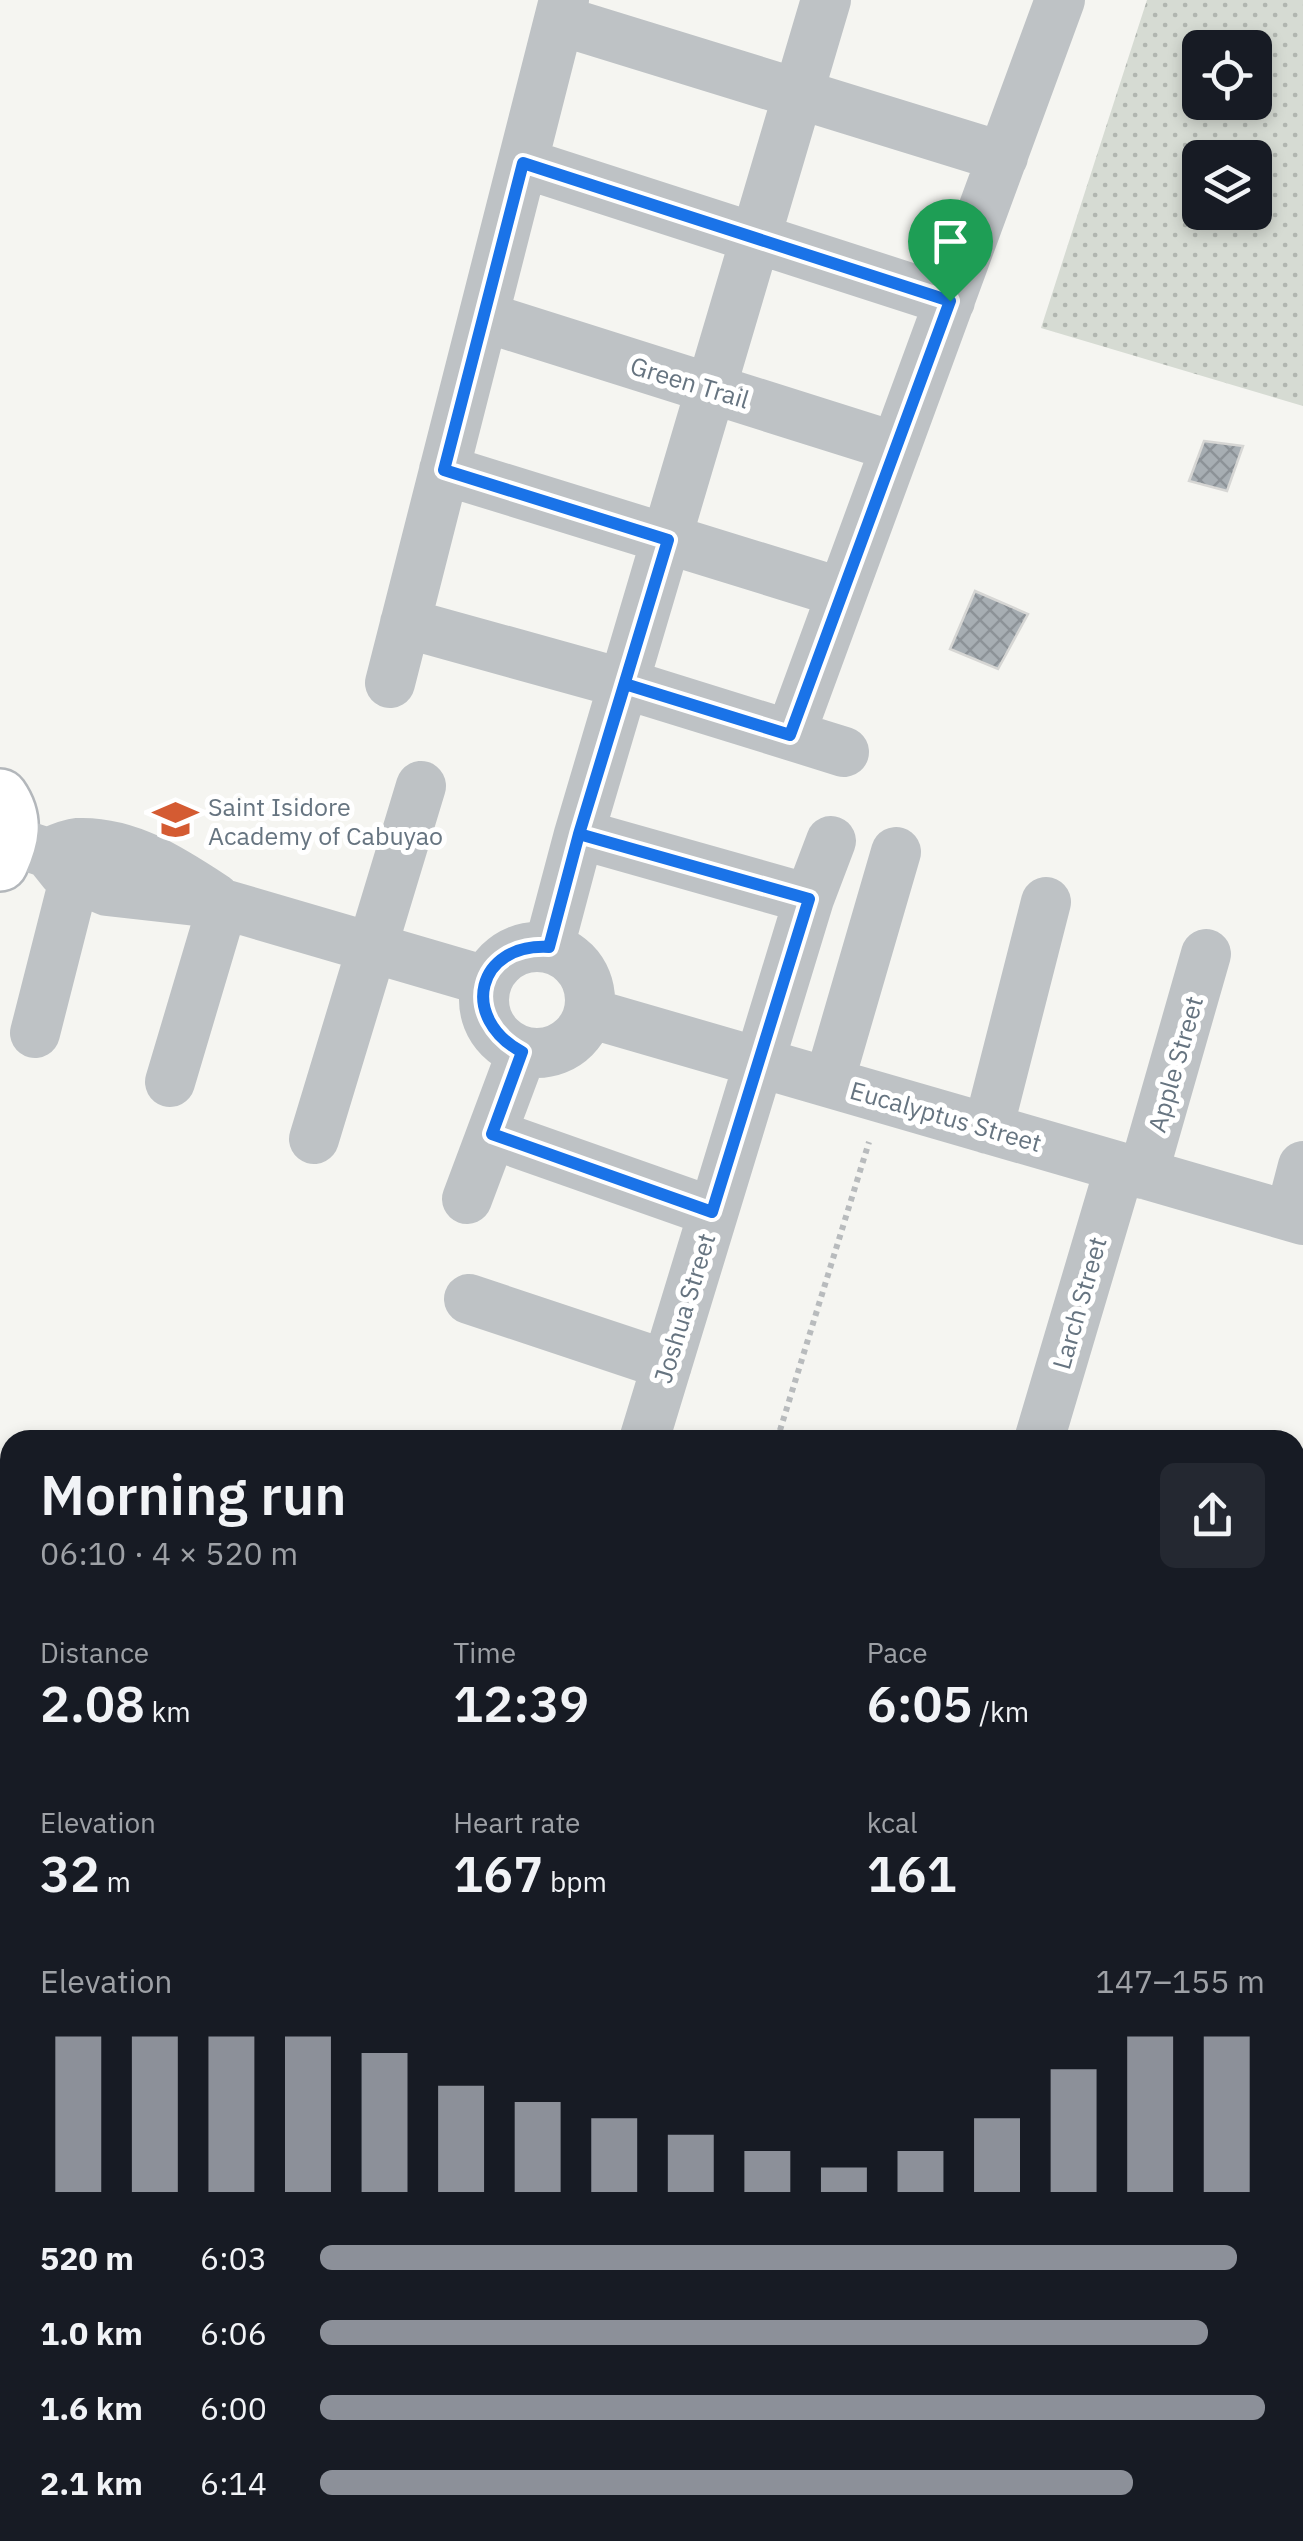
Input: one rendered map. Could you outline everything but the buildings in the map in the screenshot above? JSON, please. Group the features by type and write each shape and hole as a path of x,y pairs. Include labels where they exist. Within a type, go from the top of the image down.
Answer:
{"street":[{"path":"549,947 826,0"},
{"path":"790,735 1002,157 1050,2"},
{"path":"390,683 562,10 798,94 1002,157"},
{"path":"523,163 950,301"},
{"name":"Green Trail","path":"484,317 896,446"},
{"path":"444,470 842,593"},
{"path":"405,623 625,684 844,752"},
{"path":"314,1139 421,786"},
{"path":"579,834 809,899"},
{"name":"Joshua Street","path":"647,1430 758,1062 831,840"},
{"path":"26,847 108,891 223,904 486,981"},
{"path":"26,847 35,1033"},
{"path":"829,1082 896,852"},
{"path":"988,1128 1046,902"},
{"path":"170,1082 223,904"},
{"path":"530,946 549,947 565,953 578,965 590,996 589,1013 580,1032 564,1046 544,1053 522,1052 502,1042 488,1025 482,1003 486,981 496,964 511,952 530,946"},
{"name":"Apple Street","path":"1132,1170 1206,954"},
{"name":"Eucalyptus Street","path":"589,1013 1296,1218"},
{"path":"467,1200 522,1052"},
{"path":"492,1134 712,1212"},
{"path":"1296,1218 1303,1166"},
{"name":"Larch Street","path":"1042,1430 1132,1170"},
{"path":"469,1300 667,1364"}],"path":[{"path":"780,1430 883,1098"}],"shaded area":[{"path":"1147,0 1303,0 1303,406 1041,328"}],"place":[{"name":"Saint Isidore Academy of Cabuyao","path":"175,820"}],"route":[{"path":"950,301 523,163 444,470 668,540 579,834 549,947 530,946 511,952 496,964 486,981 482,1003 488,1025 502,1042 522,1052 492,1134 712,1212 809,899 579,834 625,684 790,735 950,301"}]}
